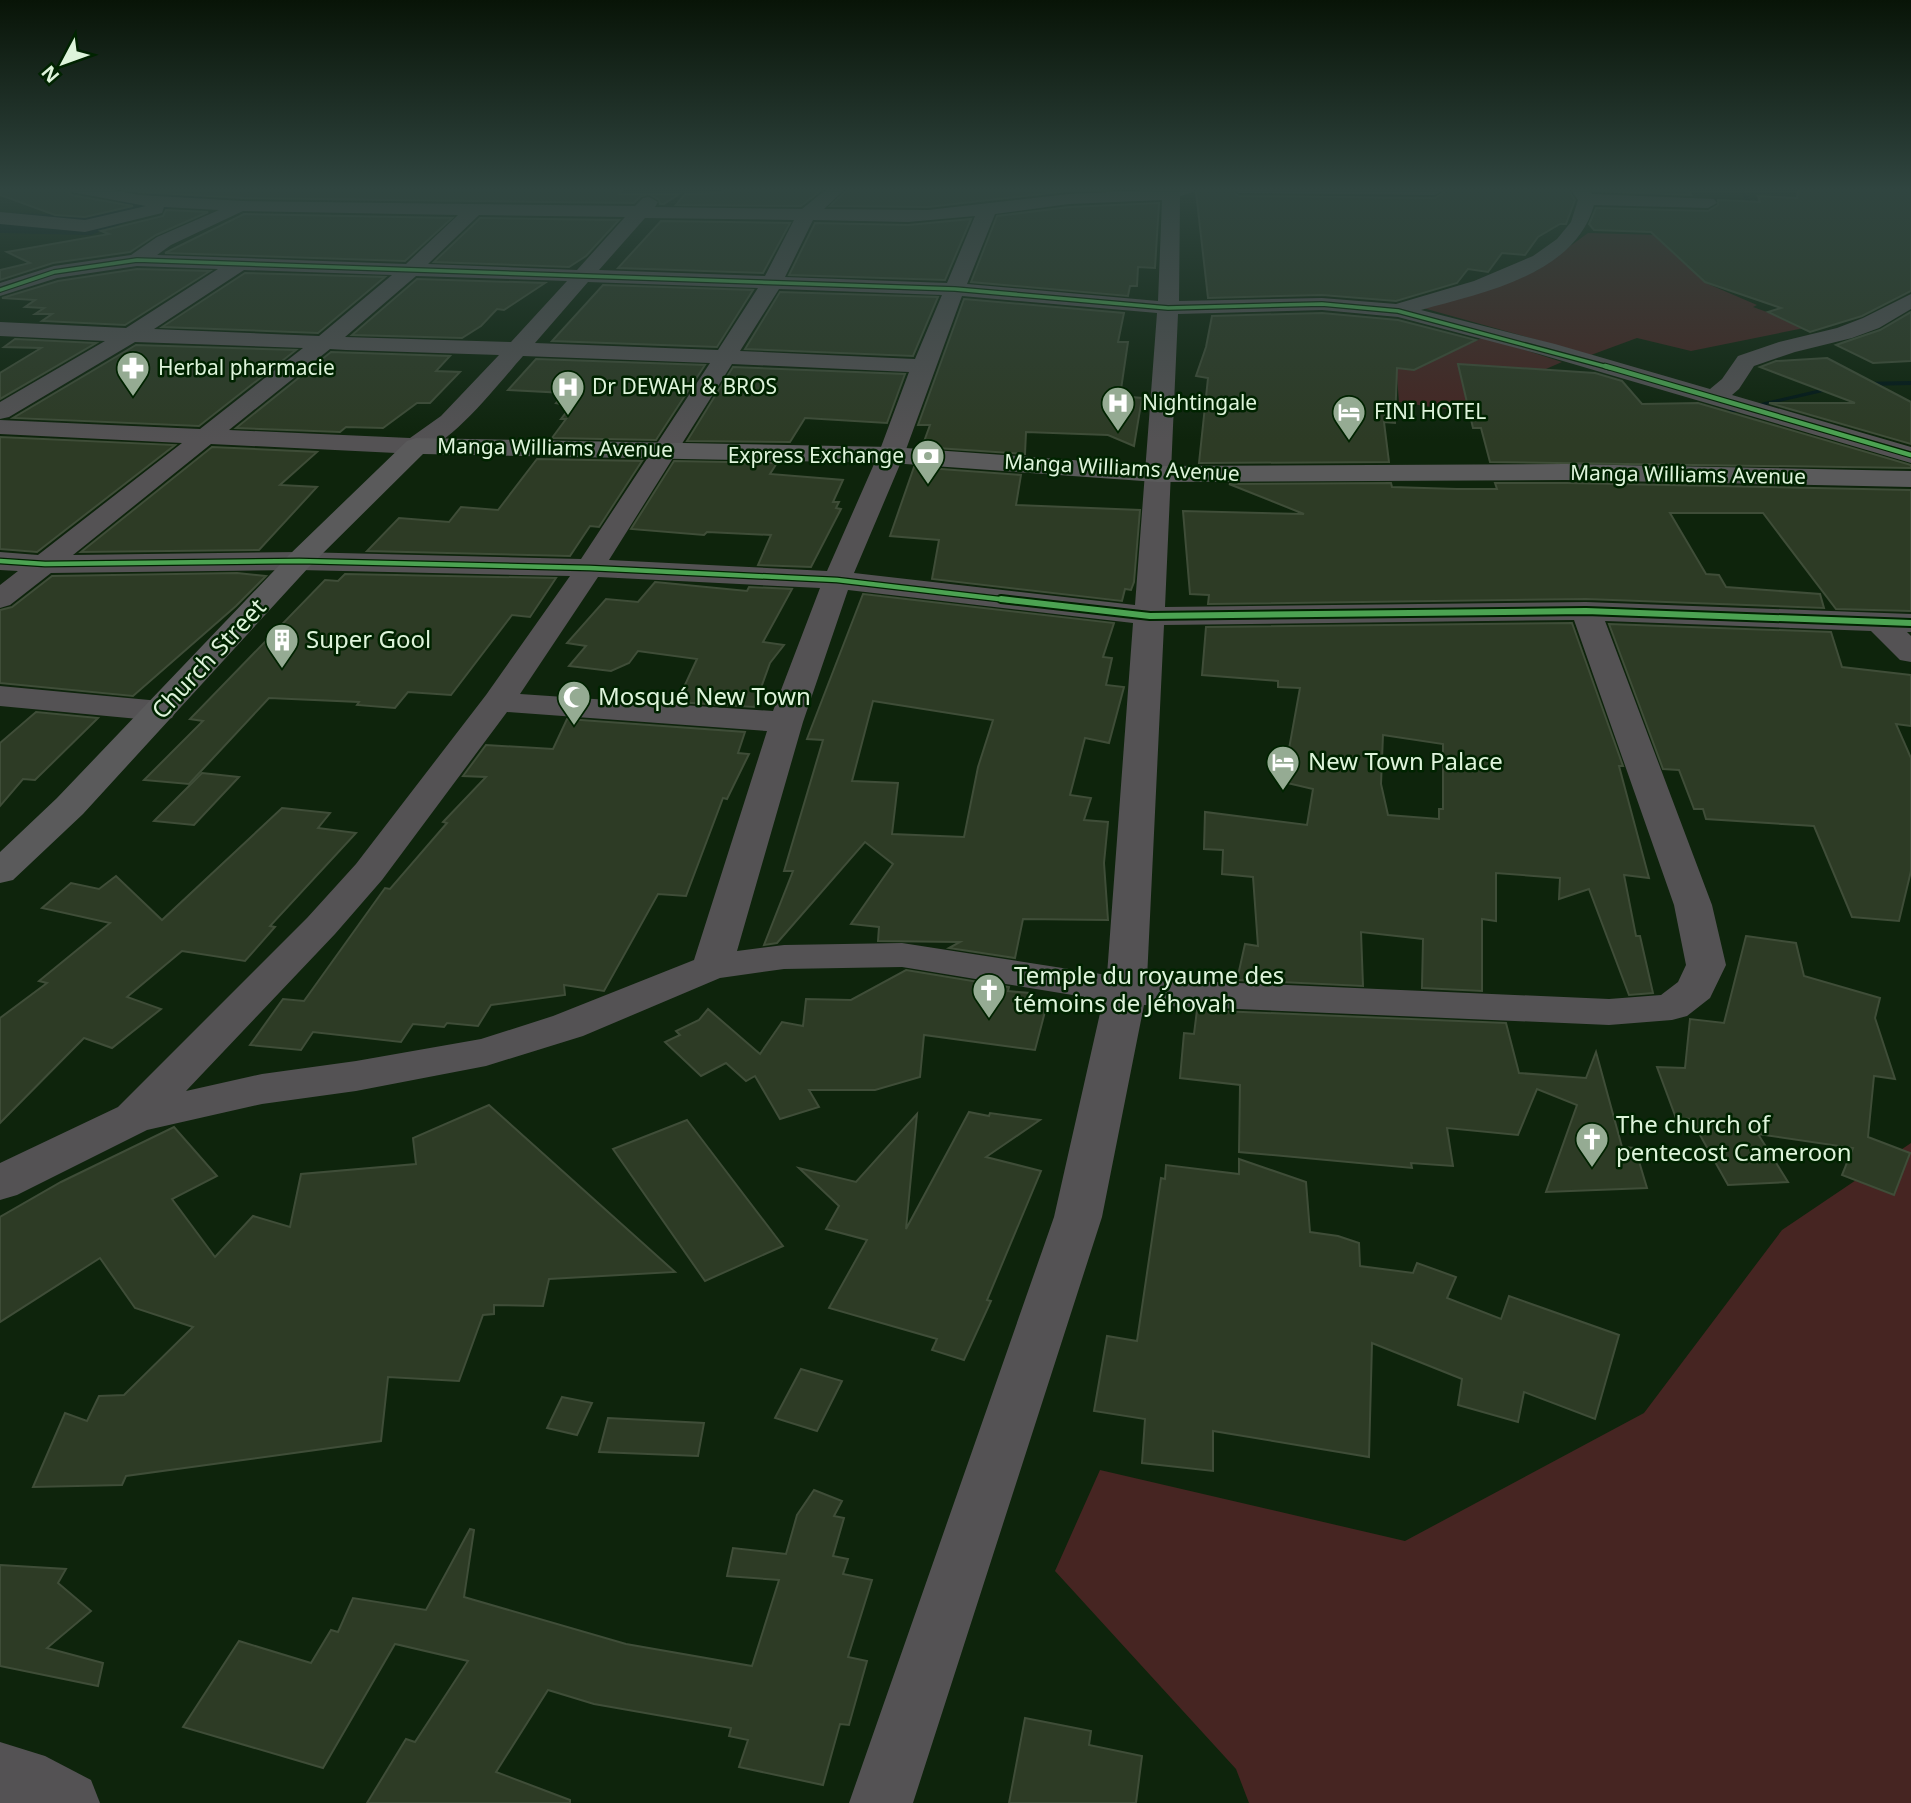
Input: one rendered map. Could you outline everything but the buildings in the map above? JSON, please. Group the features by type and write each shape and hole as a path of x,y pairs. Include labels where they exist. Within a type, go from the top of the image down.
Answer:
{"main road":[{"name":"Manga Williams Avenue","path":"416,446 891,455 1157,474 1566,472 1911,479"},
{"name":"Church Street","path":"0,872 70,806 299,561 416,446"}],"street":[{"path":"0,290 54,272"},
{"path":"0,412 129,336 227,272"},
{"path":"0,599 325,342 408,272"},
{"path":"499,272 955,289 1168,308 1322,304 1398,311 1507,338 1911,455"},
{"path":"0,427 416,446 450,421 584,272"},
{"path":"134,1118 321,926 361,881 498,702 590,568 777,272"},
{"path":"712,967 786,722 837,580 891,455 923,366 962,272"},
{"path":"881,1803 1078,1217 1126,991 1171,272"},
{"path":"1398,311 1518,272"},
{"path":"1738,403 1731,384 1746,361 1787,347 1844,333 1871,323 1911,300"},
{"path":"0,330 514,350 724,355 923,366"},
{"path":"0,561 45,564 299,561 590,568 837,580 1150,616 1586,611 1896,623 1911,653"},
{"path":"0,1183 134,1118 262,1089 356,1076 486,1052 568,1026 712,967 784,957 902,955 1126,991 1609,1012 1672,1007 1696,989 1706,965 1693,905 1586,611"},
{"path":"0,696 160,712"},
{"path":"498,702 786,722"},
{"path":"0,1773 22,1778 68,1803"}],"shaded area":[{"path":"1533,272 1698,272 1708,284 1757,305 1753,307 1809,327 1691,351 1637,338 1591,355 1423,308"},
{"path":"1484,337 1562,362 1451,410 1399,402 1396,365 1414,369"},
{"path":"1911,1143 1911,1803 1249,1803 1236,1769 1055,1571 1100,1470 1405,1541 1644,1413 1782,1230"}],"waterway":[{"path":"1860,384 1911,383"},
{"path":"1717,414 1834,388"}],"cycle path":[{"path":"0,290 54,272"},
{"path":"479,272 955,289 1168,308 1322,304 1398,311 1547,349 1911,455"},
{"path":"0,561 45,564 299,561 590,568 837,580 1150,616 1586,611 1911,623"}],"place":[{"name":"Herbal pharmacie","path":"133,398"},
{"name":"Dr DEWAH & BROS","path":"568,417"},
{"name":"Nightingale","path":"1118,433"},
{"name":"FINI HOTEL","path":"1349,442"},
{"name":"Express Exchange","path":"928,486"},
{"name":"Super Gool","path":"282,670"},
{"name":"Mosqué New Town","path":"574,727"},
{"name":"New Town Palace","path":"1283,792"},
{"name":"Temple du royaume des témoins de Jéhovah","path":"989,1020"},
{"name":"The church of pentecost Cameroon","path":"1592,1169"}]}
